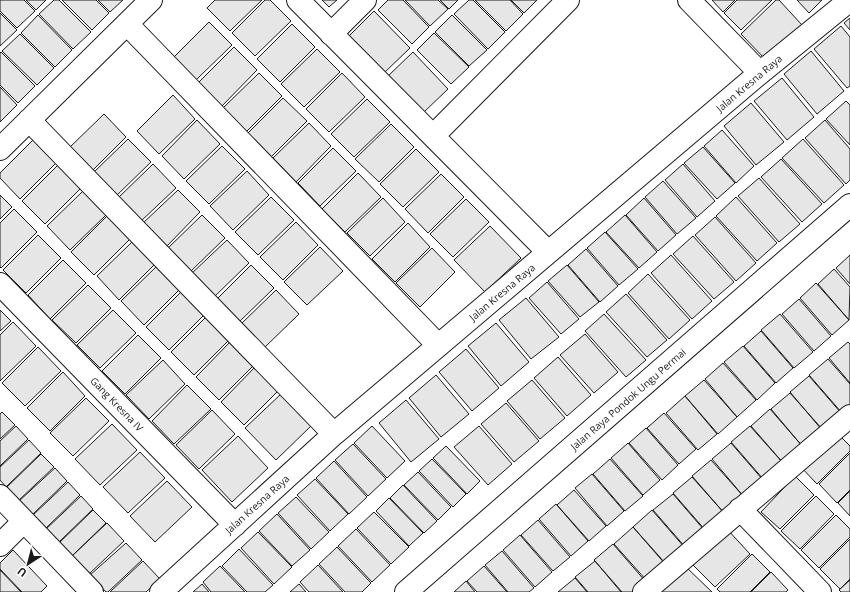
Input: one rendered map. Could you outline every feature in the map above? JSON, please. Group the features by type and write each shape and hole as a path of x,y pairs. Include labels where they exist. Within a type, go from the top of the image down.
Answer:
{"street":[{"path":"0,149 152,0"},
{"path":"298,0 548,252"},
{"path":"332,34 365,0"},
{"path":"433,136 568,0"},
{"path":"689,0 760,73"},
{"name":"Jalan Kresna Raya","path":"161,592 334,434 760,73 850,0"},
{"path":"127,24 438,345"},
{"path":"29,120 334,434"},
{"name":"Jalan Raya Pondok Ungu Permai","path":"406,592 850,205"},
{"name":"Gang Kresna IV","path":"0,284 234,525"},
{"path":"644,592 850,416"},
{"path":"0,496 92,592"},
{"path":"740,509 820,592"},
{"path":"0,544 24,521"}],"building":[{"path":"0,0 24,0 35,11 17,28 0,11"},
{"path":"26,0 46,0 36,10"},
{"path":"54,0 59,0 91,32 73,49 39,14"},
{"path":"62,0 96,0 109,13 92,30"},
{"path":"98,0 123,0 110,12"},
{"path":"215,0 262,0 230,31 207,8"},
{"path":"265,0 270,0 291,21 255,56 232,33"},
{"path":"322,0 337,0 329,7"},
{"path":"388,0 403,0 429,27 412,44 378,10"},
{"path":"405,0 438,0 448,9 430,26"},
{"path":"440,0 458,0 449,9"},
{"path":"469,0 473,0 505,32 488,49 454,14"},
{"path":"475,0 510,0 523,14 506,31"},
{"path":"511,0 537,0 524,13"},
{"path":"712,0 735,0 723,12"},
{"path":"737,0 772,0 741,30 724,13"},
{"path":"776,0 779,0 802,25 765,59 741,34"},
{"path":"797,0 822,0 809,13"},
{"path":"374,11 410,48 384,73 349,36"},
{"path":"0,13 17,30 0,46"},
{"path":"38,15 72,50 55,67 21,33"},
{"path":"452,15 487,50 469,66 435,32"},
{"path":"850,18 850,30 844,23"},
{"path":"209,22 232,45 196,80 174,57"},
{"path":"292,24 315,47 280,82 257,59"},
{"path":"841,26 850,37 850,86 847,88 814,49"},
{"path":"434,33 469,67 451,84 417,50"},
{"path":"20,34 54,68 37,85 2,51"},
{"path":"234,47 257,70 222,106 198,83"},
{"path":"317,49 340,72 304,107 281,84"},
{"path":"811,51 844,91 817,114 784,74"},
{"path":"1,52 35,86 18,103 0,85"},
{"path":"413,52 448,89 423,113 387,77"},
{"path":"259,73 282,96 246,132 223,108"},
{"path":"342,73 365,97 329,132 306,109"},
{"path":"782,78 814,117 787,140 754,101"},
{"path":"0,87 17,105 0,122"},
{"path":"173,95 195,119 159,154 137,131"},
{"path":"283,98 307,121 271,157 248,133"},
{"path":"367,99 390,122 354,157 331,134"},
{"path":"846,101 850,105 850,145 826,119"},
{"path":"751,103 784,142 756,165 724,126"},
{"path":"104,114 126,137 91,172 68,149"},
{"path":"197,120 220,144 184,179 162,156"},
{"path":"825,120 850,149 850,180 846,184 805,138"},
{"path":"309,123 331,146 296,182 273,158"},
{"path":"391,124 414,147 379,182 355,159"},
{"path":"722,130 754,166 736,183 704,146"},
{"path":"128,139 151,162 115,197 92,174"},
{"path":"803,139 844,185 824,203 782,158"},
{"path":"33,140 56,163 20,199 0,178 0,173"},
{"path":"222,146 245,169 209,204 186,181"},
{"path":"703,147 735,183 717,199 684,163"},
{"path":"333,148 356,171 320,206 298,183"},
{"path":"416,149 439,172 403,207 380,184"},
{"path":"781,159 822,204 802,222 761,177"},
{"path":"153,164 176,188 140,222 117,199"},
{"path":"683,164 715,201 697,217 665,180"},
{"path":"58,165 81,188 45,224 22,201"},
{"path":"247,171 269,195 233,230 210,206"},
{"path":"358,173 381,197 345,232 322,209"},
{"path":"441,174 464,197 428,233 405,209"},
{"path":"759,178 800,224 779,242 738,196"},
{"path":"663,181 696,218 677,234 645,197"},
{"path":"178,190 200,212 165,248 142,224"},
{"path":"83,191 106,215 70,250 47,226"},
{"path":"0,195 12,207 0,219"},
{"path":"271,197 294,220 258,255 235,232"},
{"path":"736,197 777,243 757,261 716,216"},
{"path":"383,198 405,222 370,256 347,233"},
{"path":"644,198 676,235 658,251 626,215"},
{"path":"466,199 489,222 453,257 430,234"},
{"path":"14,209 37,232 1,268 0,223"},
{"path":"202,215 225,238 189,273 166,250"},
{"path":"625,215 657,252 639,268 606,232"},
{"path":"107,216 130,239 94,275 71,252"},
{"path":"715,217 756,263 736,281 695,235"},
{"path":"296,222 318,245 283,280 260,257"},
{"path":"408,223 430,247 395,282 372,259"},
{"path":"490,226 521,258 485,292 454,260"},
{"path":"605,232 638,269 619,285 587,248"},
{"path":"38,235 61,258 26,293 3,270"},
{"path":"693,236 734,282 714,299 673,254"},
{"path":"227,240 249,263 213,298 190,275"},
{"path":"132,242 155,264 119,300 97,276"},
{"path":"320,247 343,271 307,305 284,282"},
{"path":"432,248 455,272 420,307 396,283"},
{"path":"586,249 618,286 600,302 568,265"},
{"path":"671,255 712,301 692,319 651,273"},
{"path":"850,255 850,284 836,268"},
{"path":"63,260 86,283 50,319 28,295"},
{"path":"251,265 274,288 238,323 216,300"},
{"path":"567,265 599,302 580,317 548,281"},
{"path":"157,266 180,289 144,325 121,301"},
{"path":"834,269 850,287 849,320 818,284"},
{"path":"648,274 690,320 669,339 628,293"},
{"path":"547,282 579,319 561,334 529,298"},
{"path":"816,283 849,320 832,335 800,298"},
{"path":"88,285 111,308 76,343 52,320"},
{"path":"276,290 299,314 263,349 240,325"},
{"path":"182,291 204,315 169,350 146,327"},
{"path":"626,294 667,340 647,357 606,312"},
{"path":"526,298 559,337 531,359 499,320"},
{"path":"799,299 831,336 814,351 782,314"},
{"path":"0,310 11,321 0,331"},
{"path":"113,310 136,333 100,368 77,345"},
{"path":"604,314 646,360 626,377 585,331"},
{"path":"780,314 813,352 794,368 761,330"},
{"path":"206,317 229,340 194,375 171,352"},
{"path":"13,322 36,346 0,381 0,335"},
{"path":"496,323 529,362 501,386 468,346"},
{"path":"761,331 793,368 776,383 744,346"},
{"path":"585,334 618,372 594,393 560,355"},
{"path":"138,335 161,358 125,394 102,371"},
{"path":"231,341 254,365 219,400 196,377"},
{"path":"848,342 850,344 850,383 829,358"},
{"path":"743,346 775,383 757,400 724,362"},
{"path":"38,347 61,371 25,406 2,383"},
{"path":"466,349 499,388 472,411 439,372"},
{"path":"558,357 591,395 567,416 534,378"},
{"path":"828,359 850,384 850,406 842,413 809,375"},
{"path":"163,360 185,384 149,419 126,395"},
{"path":"723,363 756,400 737,417 705,379"},
{"path":"256,366 279,390 244,425 221,402"},
{"path":"63,372 85,396 50,431 27,408"},
{"path":"436,375 469,414 441,437 409,398"},
{"path":"809,376 842,414 822,430 790,392"},
{"path":"532,380 565,418 540,439 507,401"},
{"path":"704,380 737,417 718,434 685,396"},
{"path":"187,385 211,409 174,444 152,421"},
{"path":"790,393 823,430 803,447 771,409"},
{"path":"281,394 311,426 276,460 245,428"},
{"path":"685,396 717,434 698,450 666,413"},
{"path":"86,398 109,421 73,456 50,433"},
{"path":"406,400 439,439 411,462 379,423"},
{"path":"506,403 539,441 514,462 481,424"},
{"path":"770,409 803,447 784,464 751,426"},
{"path":"212,410 235,434 199,469 176,445"},
{"path":"2,412 15,425 0,439 0,414"},
{"path":"664,413 696,449 679,464 647,428"},
{"path":"112,424 137,450 100,485 75,459"},
{"path":"16,426 28,439 0,466 0,441"},
{"path":"372,426 405,461 387,478 354,443"},
{"path":"479,426 512,464 488,485 454,447"},
{"path":"750,426 783,463 764,480 731,442"},
{"path":"646,428 678,465 662,480 629,443"},
{"path":"834,430 850,446 850,451 817,484 799,465"},
{"path":"238,436 268,468 232,502 202,470"},
{"path":"29,440 41,453 6,487 0,480 0,467"},
{"path":"628,443 660,480 643,495 611,458"},
{"path":"731,443 763,480 744,497 712,459"},
{"path":"353,444 386,479 368,496 335,460"},
{"path":"446,446 480,481 467,494 433,458"},
{"path":"140,452 165,478 128,513 103,487"},
{"path":"850,453 850,490 837,503 819,484"},
{"path":"41,454 54,467 18,501 6,488"},
{"path":"432,459 466,494 453,507 419,471"},
{"path":"610,459 643,496 625,511 593,474"},
{"path":"711,460 744,497 725,514 692,476"},
{"path":"334,461 367,497 349,514 316,478"},
{"path":"55,468 67,481 32,515 19,501"},
{"path":"418,472 451,507 438,520 404,485"},
{"path":"592,474 624,511 607,526 575,488"},
{"path":"795,476 814,495 780,529 761,512"},
{"path":"692,477 725,514 706,531 673,493"},
{"path":"315,479 348,514 330,531 297,495"},
{"path":"167,481 192,507 155,542 130,516"},
{"path":"68,482 80,495 45,529 32,516"},
{"path":"403,485 437,521 424,533 390,498"},
{"path":"574,490 606,526 589,541 557,505"},
{"path":"850,491 850,516 838,503"},
{"path":"673,494 705,531 686,548 653,510"},
{"path":"81,496 93,509 58,543 45,530"},
{"path":"816,496 834,514 800,549 781,531"},
{"path":"296,497 329,532 311,549 278,513"},
{"path":"389,498 423,533 409,546 376,511"},
{"path":"556,504 588,541 571,556 539,519"},
{"path":"93,510 106,523 72,556 59,543"},
{"path":"652,510 685,548 666,564 633,527"},
{"path":"374,512 409,547 391,564 357,528"},
{"path":"277,514 310,550 292,566 259,531"},
{"path":"836,515 850,529 850,537 819,568 801,550"},
{"path":"538,520 570,557 553,571 521,535"},
{"path":"107,523 124,541 89,574 72,556"},
{"path":"633,527 666,565 647,581 614,544"},
{"path":"726,528 750,554 715,587 691,563"},
{"path":"356,529 390,565 372,582 338,546"},
{"path":"258,532 292,567 274,584 241,548"},
{"path":"520,535 552,572 535,587 503,550"},
{"path":"850,539 850,579 840,589 820,569"},
{"path":"126,543 142,560 108,592 106,592 90,575"},
{"path":"613,544 646,582 634,592 622,592 594,560"},
{"path":"337,547 371,583 362,592 345,592 319,564"},
{"path":"239,549 273,585 265,592 247,592 222,566"},
{"path":"13,550 47,586 41,592 22,592 0,569 0,563"},
{"path":"502,551 534,588 529,592 508,592 485,565"},
{"path":"752,554 770,572 750,592 720,592 717,589"},
{"path":"143,561 160,579 146,592 110,592"},
{"path":"595,561 621,592 588,592 575,577"},
{"path":"318,565 343,592 309,592 300,582"},
{"path":"220,566 245,592 211,592 203,582"},
{"path":"484,566 507,592 477,592 467,581"},
{"path":"685,566 712,592 660,592"},
{"path":"0,570 21,592 0,592"},
{"path":"771,572 788,590 786,592 751,592"},
{"path":"575,578 587,592 558,592"},
{"path":"850,580 850,592 841,592 839,590"},
{"path":"466,581 475,592 454,592"},
{"path":"202,584 209,592 193,592"},
{"path":"299,584 306,592 290,592"}]}
